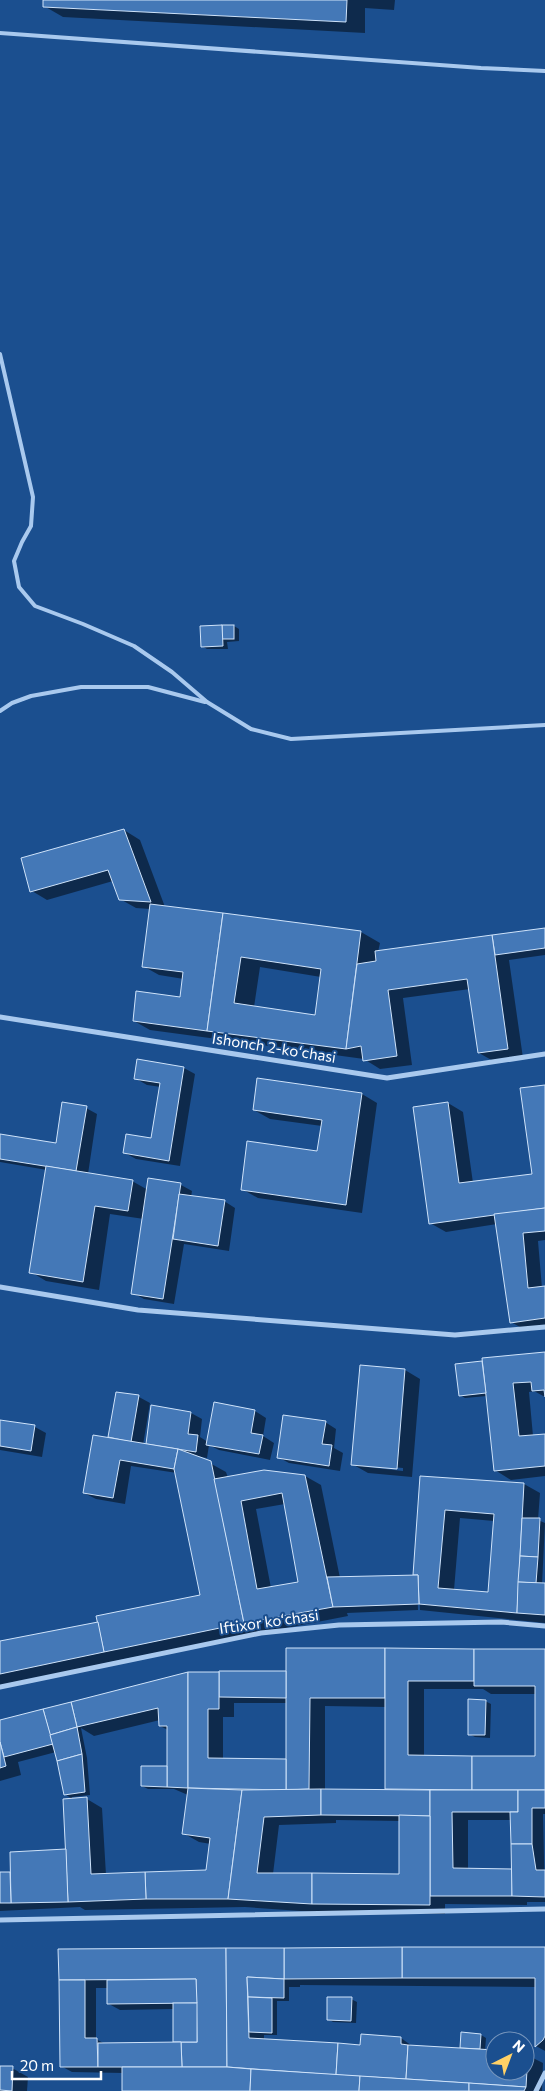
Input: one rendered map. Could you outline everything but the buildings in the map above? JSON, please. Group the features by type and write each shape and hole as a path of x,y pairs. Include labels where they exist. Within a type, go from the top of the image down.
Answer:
{"street":[{"name":"Ishonch 2-koʻchasi","path":"0,1017 387,1078 545,1054"},
{"path":"0,1287 138,1310 455,1335 545,1327"},
{"name":"Iftixor koʻchasi","path":"0,1687 261,1633 339,1625 501,1622 545,1626"},
{"path":"0,1920 545,1909"},
{"path":"536,2091 545,2073"}],"lane":[{"path":"0,33 545,71"},
{"path":"0,354 33,497 31,526 14,561 19,587 35,606 134,646 172,672 207,702 250,729 291,739 545,725"},
{"path":"0,711 12,703 31,696 81,688 148,687 207,702"}]}
